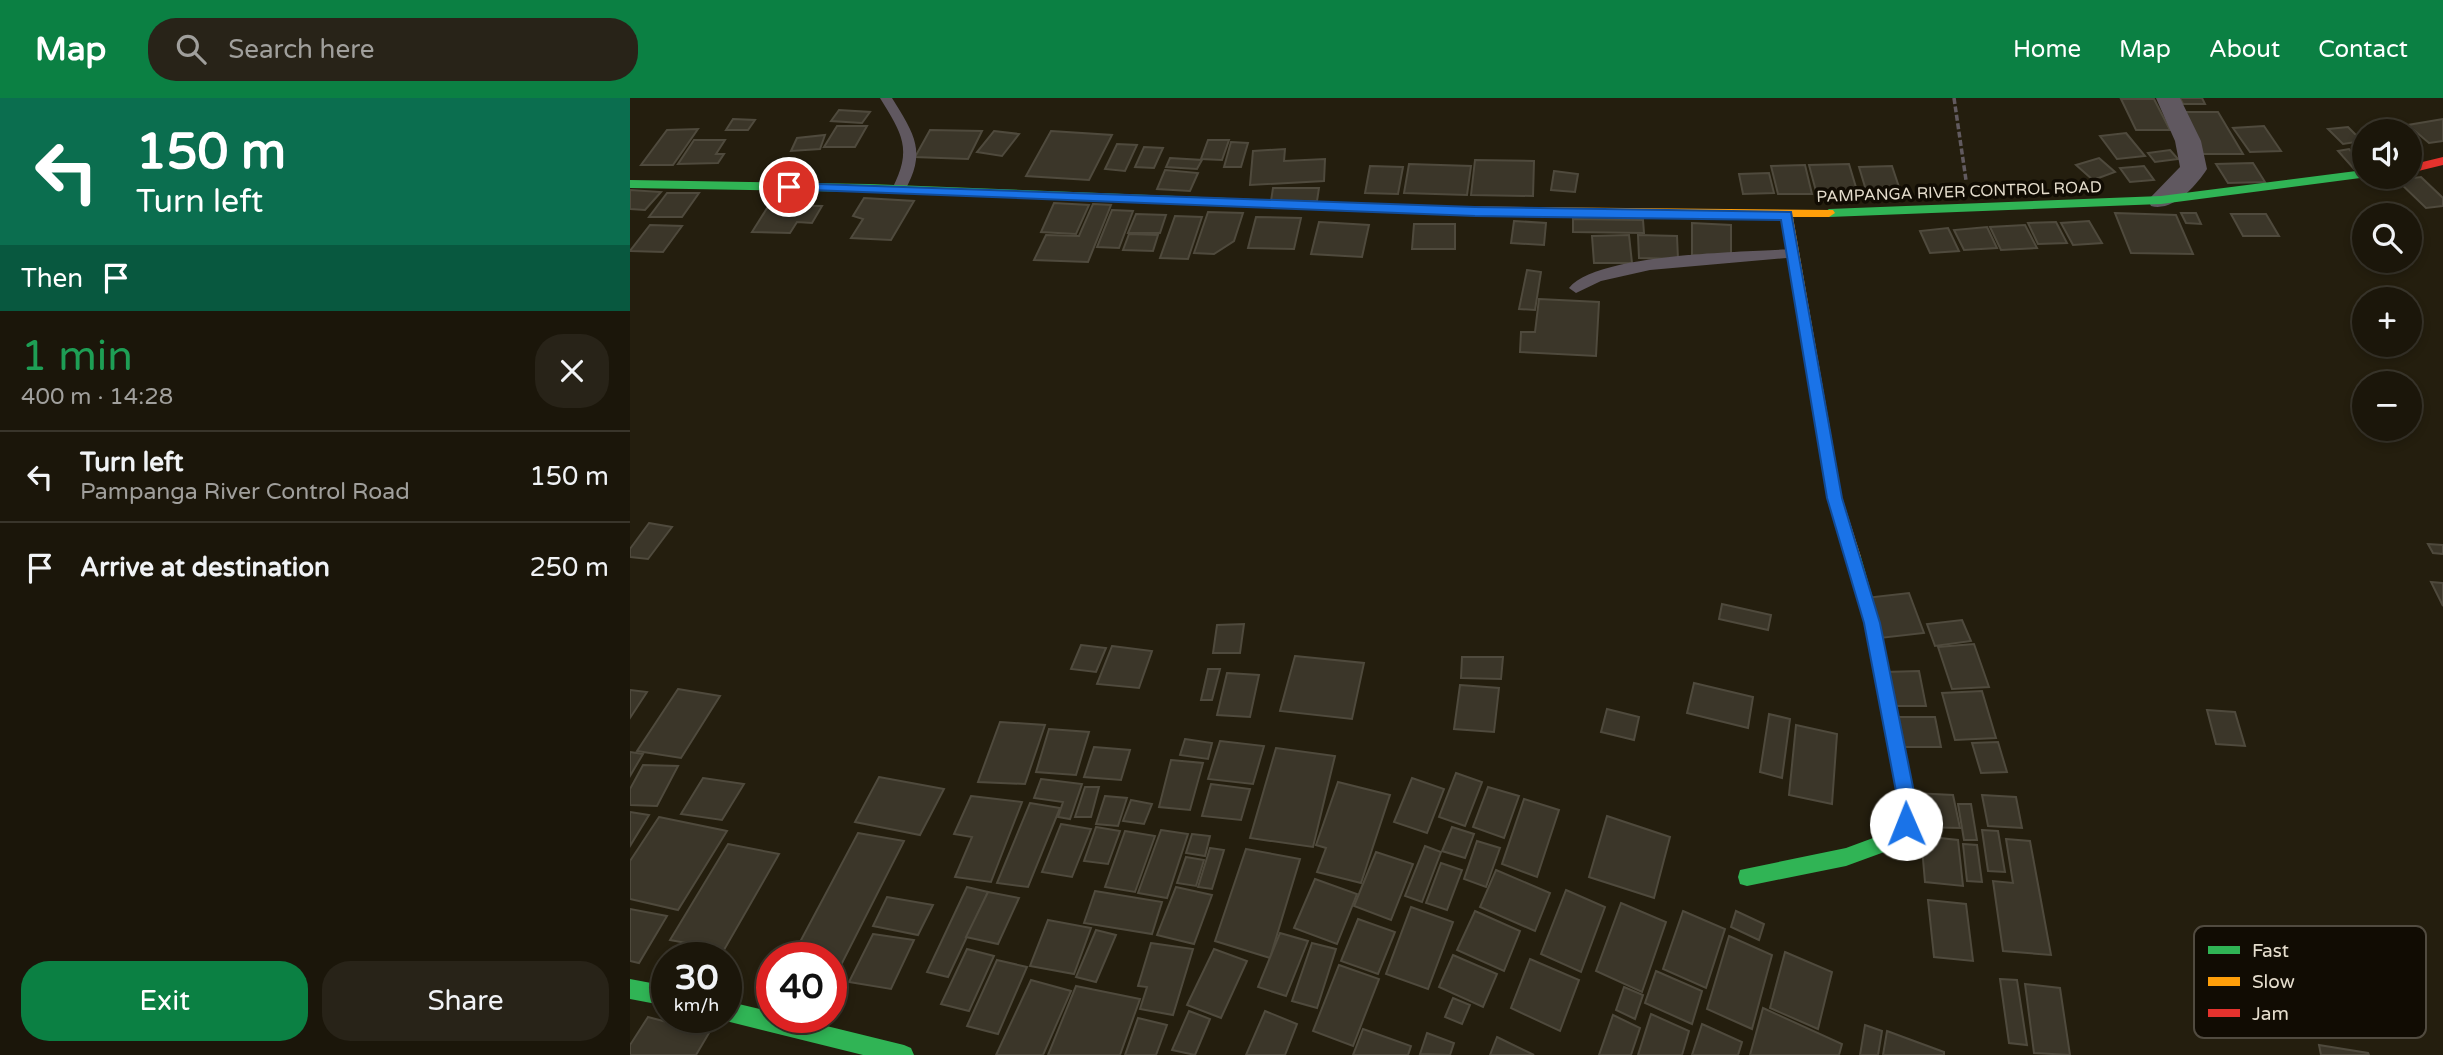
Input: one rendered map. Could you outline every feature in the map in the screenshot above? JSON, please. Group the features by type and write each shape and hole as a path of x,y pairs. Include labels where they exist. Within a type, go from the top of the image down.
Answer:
{"street":[{"path":"2161,200 2194,169 2188,141 2168,98"},
{"path":"2422,166 2443,161"},
{"name":"PAMPANGA RIVER CONTROL ROAD","path":"630,184 899,189 1475,212 1787,215 2161,200 2352,176"},
{"path":"1747,877 1846,857 1898,838 1906,824 1908,807 1872,623 1835,498 1787,215"},
{"path":"630,989 651,993"},
{"path":"742,1015 904,1055"}],"lane":[{"path":"886,98 894,110 911,153 910,165 899,189"},
{"path":"1576,288 1590,279 1612,271 1646,265 1793,254"}],"path":[{"path":"1954,98 1970,208"}],"building":[{"path":"2180,98 2202,98 2205,104 2183,104"},
{"path":"2121,99 2154,99 2170,130 2136,130"},
{"path":"839,110 870,112 862,123 831,121"},
{"path":"2178,112 2218,112 2243,154 2201,154"},
{"path":"733,119 755,120 748,130 726,130"},
{"path":"2443,119 2443,141 2429,143 2422,137 2422,123"},
{"path":"837,126 867,126 855,147 824,147"},
{"path":"2264,126 2281,151 2250,152 2233,128"},
{"path":"2348,127 2352,131 2352,143 2343,144 2328,129"},
{"path":"698,129 673,165 641,165 667,130"},
{"path":"930,130 982,131 968,159 915,157"},
{"path":"994,131 1019,134 1002,156 977,152"},
{"path":"1051,131 1112,135 1089,180 1026,176"},
{"path":"2126,133 2145,156 2117,159 2100,136"},
{"path":"825,135 820,149 791,151 797,138"},
{"path":"694,140 725,140 716,154 724,154 718,163 678,164"},
{"path":"1208,140 1229,140 1222,160 1201,159"},
{"path":"1231,142 1248,143 1241,167 1224,167"},
{"path":"1117,144 1137,145 1125,171 1105,169"},
{"path":"1144,147 1163,148 1154,168 1135,167"},
{"path":"1285,149 1284,161 1325,159 1324,181 1250,185 1253,151"},
{"path":"2349,149 2352,152 2352,167 2338,151"},
{"path":"2170,150 2178,159 2155,162 2148,153"},
{"path":"1170,158 1202,160 1197,169 1166,167"},
{"path":"2099,158 2115,172 2093,180 2076,165"},
{"path":"1475,160 1534,161 1533,196 1471,195"},
{"path":"2253,163 2265,182 2228,183 2216,164"},
{"path":"1409,164 1471,166 1467,195 1404,193"},
{"path":"1849,164 1858,194 1817,195 1809,165"},
{"path":"1805,165 1812,194 1778,194 1771,166"},
{"path":"1370,166 1403,167 1398,194 1365,193"},
{"path":"1892,166 1902,196 1868,197 1859,167"},
{"path":"2144,166 2154,180 2130,182 2120,168"},
{"path":"1165,170 1198,173 1190,191 1157,189"},
{"path":"1554,171 1578,174 1575,192 1551,190"},
{"path":"1769,173 1774,193 1743,194 1739,174"},
{"path":"2422,178 2443,198 2443,206 2426,208 2406,189 2422,189"},
{"path":"1273,188 1319,188 1317,201 1271,201"},
{"path":"630,190 661,192 645,210 630,209"},
{"path":"667,193 699,193 682,217 649,217"},
{"path":"864,198 914,201 891,240 851,238 863,219 853,216"},
{"path":"1054,203 1089,205 1076,234 1041,232"},
{"path":"1093,204 1111,205 1088,262 1034,260 1046,235 1079,236"},
{"path":"769,205 822,206 812,223 797,222 790,233 752,232"},
{"path":"1112,210 1133,211 1119,248 1097,247"},
{"path":"1208,212 1243,213 1234,241 1214,254 1194,253"},
{"path":"2115,213 2176,215 2193,254 2131,253"},
{"path":"2181,213 2196,213 2201,224 2186,223"},
{"path":"1136,214 1166,215 1160,233 1128,233"},
{"path":"2231,214 2266,214 2279,236 2243,236"},
{"path":"1175,216 1202,217 1188,259 1160,258"},
{"path":"1256,217 1301,218 1294,249 1248,248"},
{"path":"1573,219 1643,220 1644,233 1573,232"},
{"path":"1514,221 1546,223 1544,245 1511,243"},
{"path":"2089,221 2102,243 2073,245 2061,223"},
{"path":"1319,222 1369,225 1362,257 1311,254"},
{"path":"2056,222 2067,243 2038,244 2028,223"},
{"path":"1692,223 1731,225 1731,258 1692,255"},
{"path":"1414,224 1455,224 1455,249 1412,249"},
{"path":"650,225 682,226 663,252 630,251"},
{"path":"2025,225 2037,248 2001,250 1990,227"},
{"path":"1987,227 1997,248 1964,250 1954,230"},
{"path":"1948,228 1959,251 1930,253 1920,231"},
{"path":"1129,234 1158,235 1153,251 1123,250"},
{"path":"1629,235 1632,263 1594,263 1592,236"},
{"path":"1638,235 1677,236 1678,259 1639,258"},
{"path":"1527,270 1541,272 1535,310 1519,309"},
{"path":"1539,299 1599,302 1596,356 1520,352 1521,332 1535,332"},
{"path":"649,523 672,527 648,559 630,557 630,549"},
{"path":"2428,544 2443,545 2443,554 2433,553"},
{"path":"2431,582 2443,583 2443,606"},
{"path":"1909,593 1924,633 1880,638 1865,598"},
{"path":"1722,604 1771,615 1768,630 1719,619"},
{"path":"1962,620 1971,641 1935,646 1927,624"},
{"path":"1244,624 1240,653 1213,653 1217,625"},
{"path":"1974,644 1989,687 1952,689 1938,647"},
{"path":"1081,645 1106,648 1096,672 1071,669"},
{"path":"1112,646 1152,651 1139,688 1097,684"},
{"path":"1295,656 1364,663 1352,719 1280,711"},
{"path":"1462,657 1503,657 1501,679 1461,678"},
{"path":"1208,669 1220,669 1212,700 1201,700"},
{"path":"1919,671 1926,706 1892,706 1885,672"},
{"path":"1227,673 1259,675 1250,717 1217,715"},
{"path":"1694,683 1753,697 1748,728 1687,713"},
{"path":"1460,685 1499,688 1494,732 1454,729"},
{"path":"678,689 720,696 681,758 637,751"},
{"path":"630,690 647,692 630,718"},
{"path":"1982,691 1996,738 1955,740 1942,693"},
{"path":"1607,709 1639,717 1634,740 1601,732"},
{"path":"2207,710 2235,712 2245,746 2216,744"},
{"path":"1769,714 1790,719 1782,778 1760,772"},
{"path":"1893,717 1935,717 1941,747 1899,747"},
{"path":"1000,722 1045,725 1025,784 978,782"},
{"path":"1796,725 1837,734 1832,804 1789,795"},
{"path":"1049,729 1089,732 1076,775 1036,772"},
{"path":"1185,739 1212,743 1208,759 1180,755"},
{"path":"1220,741 1264,746 1253,784 1208,779"},
{"path":"1998,742 2007,772 1981,773 1972,743"},
{"path":"1094,747 1130,750 1121,780 1084,777"},
{"path":"1276,748 1335,756 1313,847 1250,838"},
{"path":"630,752 643,754 630,776"},
{"path":"1171,760 1203,763 1190,810 1159,807"},
{"path":"643,765 678,766 657,806 630,805 630,789"},
{"path":"1456,773 1482,782 1465,826 1439,817"},
{"path":"879,777 944,789 920,835 855,822"},
{"path":"703,778 744,784 722,820 681,814"},
{"path":"1412,778 1444,789 1427,833 1394,822"},
{"path":"1041,779 1082,784 1070,819 1058,817 1063,802 1034,798"},
{"path":"1338,782 1390,795 1361,883 1317,872 1326,848 1316,845"},
{"path":"1211,784 1250,789 1241,820 1202,816"},
{"path":"1085,787 1099,787 1091,817 1075,817"},
{"path":"1488,787 1519,796 1504,838 1473,827"},
{"path":"1913,793 1953,795 1960,828 1919,827"},
{"path":"1982,795 2016,797 2022,828 1988,826"},
{"path":"971,796 1022,802 991,882 955,877 972,837 954,834"},
{"path":"1105,796 1127,798 1118,826 1096,824"},
{"path":"1524,799 1559,810 1537,877 1502,864"},
{"path":"1131,800 1152,804 1144,824 1123,821"},
{"path":"1030,803 1060,808 1028,887 997,883"},
{"path":"1958,804 1971,804 1977,840 1964,840"},
{"path":"630,812 649,815 630,846"},
{"path":"1607,816 1670,837 1654,898 1589,877"},
{"path":"659,817 727,831 678,910 630,899 630,861"},
{"path":"1061,824 1091,829 1072,877 1042,872"},
{"path":"1096,827 1120,831 1108,864 1084,861"},
{"path":"1452,827 1474,834 1465,858 1442,851"},
{"path":"1161,830 1188,834 1167,898 1138,893"},
{"path":"1982,830 1998,831 2005,872 1988,871"},
{"path":"1125,831 1155,836 1135,892 1105,887"},
{"path":"858,833 904,841 847,953 847,942 800,942"},
{"path":"1192,834 1210,836 1205,856 1186,853"},
{"path":"1921,836 1958,840 1963,886 1925,882"},
{"path":"2006,839 2030,841 2051,955 2003,951 1993,881 2013,883"},
{"path":"1477,841 1500,848 1486,887 1464,879"},
{"path":"728,844 779,854 729,942 670,940"},
{"path":"1963,844 1977,845 1982,882 1967,881"},
{"path":"1425,846 1441,852 1422,902 1405,896"},
{"path":"1210,848 1224,850 1212,889 1198,887"},
{"path":"1246,849 1300,859 1270,958 1215,941"},
{"path":"1376,852 1413,864 1391,920 1354,906"},
{"path":"1186,857 1204,860 1196,886 1177,883"},
{"path":"1441,863 1462,870 1447,910 1426,903"},
{"path":"1496,870 1550,893 1535,931 1480,907"},
{"path":"1315,879 1357,894 1337,944 1294,928"},
{"path":"967,887 988,892 948,977 927,972"},
{"path":"1176,887 1212,895 1194,944 1157,935"},
{"path":"1566,890 1605,907 1581,972 1541,954"},
{"path":"1095,891 1162,902 1152,934 1084,923"},
{"path":"988,892 1019,898 998,944 966,937"},
{"path":"887,897 933,905 918,935 873,926"},
{"path":"1928,900 1966,904 1973,961 1934,957"},
{"path":"1621,903 1666,922 1642,992 1596,971"},
{"path":"1411,907 1453,922 1428,989 1386,974"},
{"path":"630,909 667,916 639,963 630,961"},
{"path":"1475,911 1520,931 1504,971 1457,950"},
{"path":"1683,911 1725,929 1706,988 1663,969"},
{"path":"1736,911 1764,924 1759,940 1731,927"},
{"path":"1358,919 1395,932 1378,974 1341,961"},
{"path":"1048,920 1091,928 1074,974 1030,966"},
{"path":"1096,930 1116,935 1096,982 1076,977"},
{"path":"1280,933 1308,941 1286,996 1258,987"},
{"path":"873,934 914,940 891,989 849,982"},
{"path":"1729,936 1772,955 1752,1029 1707,1009"},
{"path":"1151,943 1193,949 1173,1015 1140,1009 1147,987 1138,986"},
{"path":"1312,943 1336,949 1317,1008 1292,1001"},
{"path":"967,949 994,956 969,1011 941,1004"},
{"path":"1214,949 1247,961 1221,1018 1187,1005"},
{"path":"1785,952 1832,972 1818,1029 1770,1008"},
{"path":"1453,955 1497,974 1483,1007 1439,987"},
{"path":"1530,959 1579,980 1560,1031 1511,1008"},
{"path":"997,960 1027,967 998,1034 967,1026"},
{"path":"1339,965 1379,979 1353,1046 1313,1031"},
{"path":"1656,971 1702,991 1692,1024 1645,1003"},
{"path":"2000,979 2017,980 2027,1045 2009,1043"},
{"path":"1031,980 1071,991 1043,1055 996,1055"},
{"path":"2025,984 2060,988 2070,1055 2034,1053"},
{"path":"1076,986 1140,999 1120,1055 1048,1055"},
{"path":"1624,987 1643,995 1635,1019 1616,1010"},
{"path":"1453,998 1470,1005 1462,1024 1445,1017"},
{"path":"1763,1008 1842,1044 1839,1055 1750,1055"},
{"path":"1189,1011 1210,1019 1195,1055 1172,1050"},
{"path":"1265,1011 1297,1024 1285,1055 1246,1055"},
{"path":"1651,1014 1689,1031 1682,1055 1638,1055"},
{"path":"1613,1015 1640,1028 1631,1055 1599,1055"},
{"path":"648,1017 651,1018 651,1033 709,1033 696,1055 630,1055 630,1045"},
{"path":"1138,1018 1167,1025 1156,1055 1125,1055"},
{"path":"1702,1024 1742,1042 1738,1055 1692,1055"},
{"path":"1865,1025 1882,1031 1878,1055 1860,1055"},
{"path":"1363,1029 1411,1046 1408,1055 1353,1055"},
{"path":"1887,1031 1944,1052 1944,1055 1883,1055"},
{"path":"1427,1033 1454,1043 1450,1055 1420,1054"},
{"path":"1497,1037 1534,1055 1490,1055"},
{"path":"2319,1045 2368,1053 2369,1055 2321,1055"}],"traffic: fast":[{"path":"1829,213 2161,200 2352,176"},
{"path":"630,184 869,188 1434,210"},
{"path":"1747,877 1846,857 1898,838 1906,824 1908,807 1872,623 1853,557"},
{"path":"630,989 651,993"},
{"path":"742,1015 904,1055"}],"traffic: slow":[{"path":"1434,210 1829,213"},
{"path":"1787,215 1835,497 1853,557"}],"traffic: jam":[{"path":"2422,166 2443,161"}],"route":[{"path":"789,187 1475,212 1787,215 1835,498 1872,623 1908,807 1906,824"}]}
